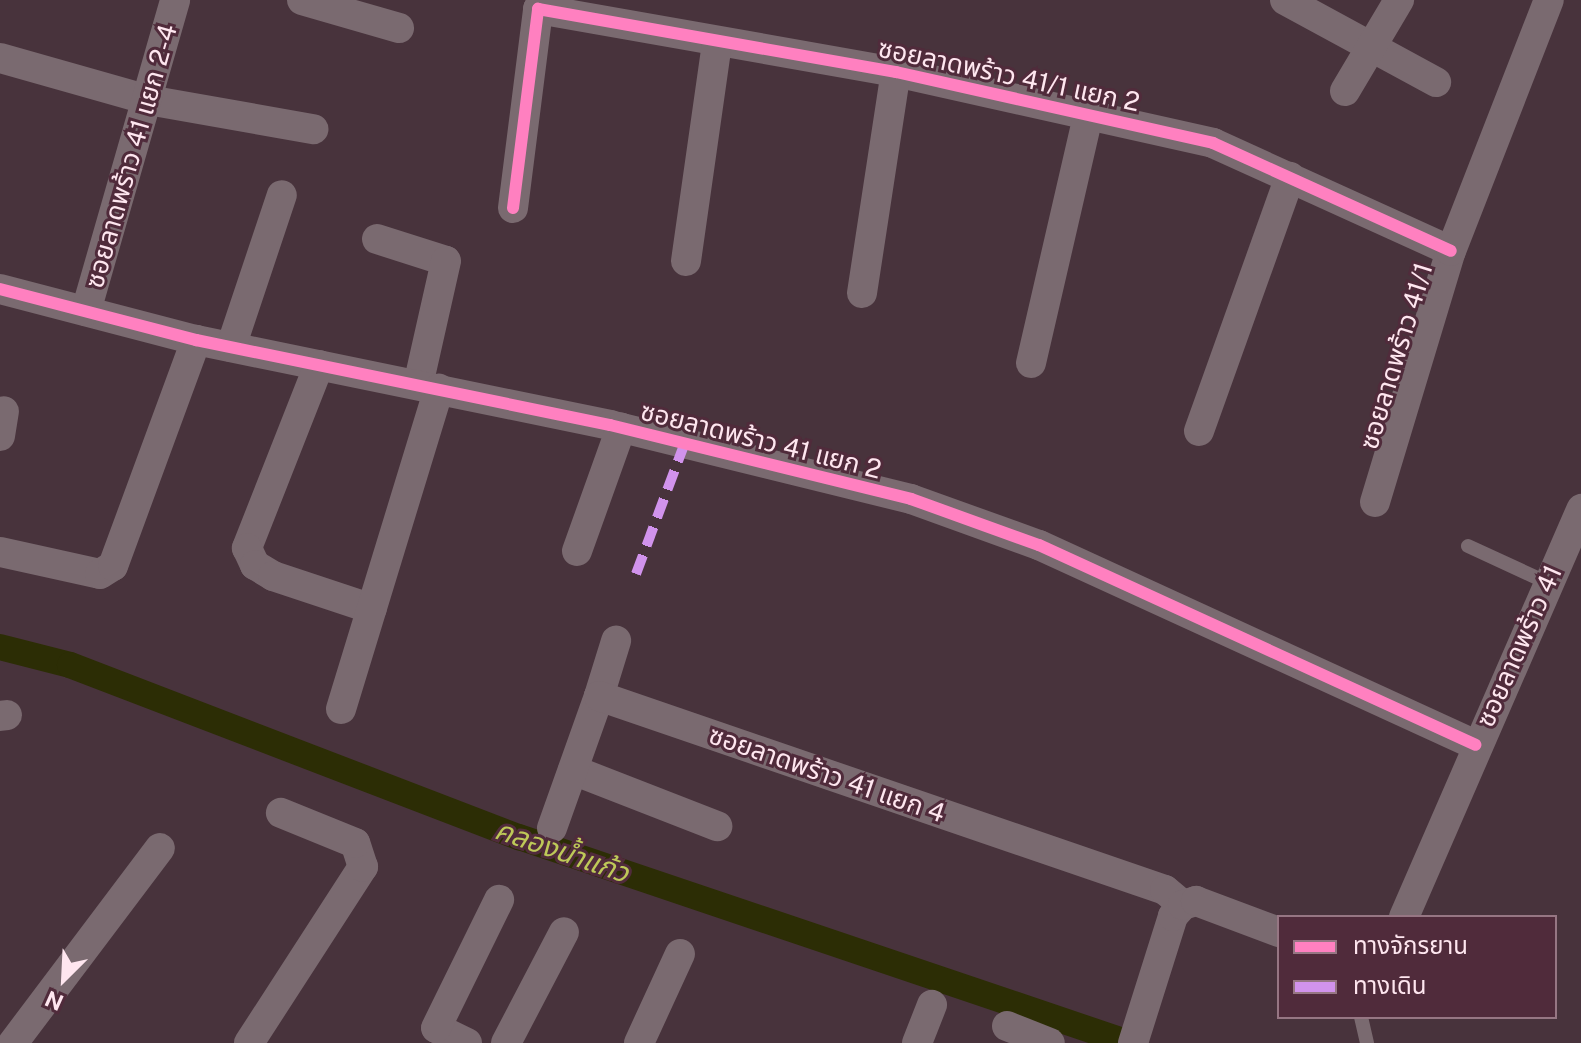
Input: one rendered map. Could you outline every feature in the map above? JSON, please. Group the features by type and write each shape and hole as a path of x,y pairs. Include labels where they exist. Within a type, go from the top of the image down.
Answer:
{"street":[{"name":"ซอยลาดพร้าว 41 แยก 2-4","path":"86,311 175,0"},
{"path":"302,0 399,28"},
{"path":"1285,0 1436,82"},
{"path":"1345,91 1399,0"},
{"name":"ซอยลาดพร้าว 41/1","path":"1375,502 1451,251 1549,0"},
{"name":"ซอยลาดพร้าว 41/1 แยก 2","path":"513,208 538,9 717,43 896,72 1089,111 1213,143 1451,251"},
{"path":"686,261 717,43"},
{"path":"0,58 148,100 313,129"},
{"path":"862,293 896,72"},
{"path":"1031,363 1089,111"},
{"path":"1199,431 1290,177"},
{"path":"231,347 282,195"},
{"path":"341,709 372,609 428,387 446,261 377,239"},
{"name":"ซอยลาดพร้าว 41 แยก 2","path":"0,289 196,340 621,428 911,499 1025,540 1475,745"},
{"path":"0,552 100,574 113,566 196,340"},
{"path":"319,365 247,548 255,565 273,576 372,609"},
{"path":"577,551 621,428"},
{"name":"ซอยลาดพร้าว 41","path":"1405,915 1475,745 1581,509"},
{"path":"552,828 616,641"},
{"name":"ซอยลาดพร้าว 41 แยก 4","path":"599,696 1165,890 1183,905"},
{"path":"573,770 717,826"},
{"path":"249,1043 363,867 355,843 281,813"},
{"path":"13,1043 160,848"},
{"path":"467,1043 436,1028 499,900"},
{"path":"1135,1035 1173,916 1183,905 1196,901 1277,931"},
{"path":"506,1043 564,932"},
{"path":"639,1043 680,954"},
{"path":"917,1043 932,1005"},
{"path":"1007,1026 1050,1043"}],"lane":[{"path":"1468,546 1548,583"},
{"path":"1361,1019 1367,1043"}],"waterway":[{"name":"คลองน้ำแก้ว","path":"0,647 70,665 519,837 1129,1043"}],"marked path":[{"path":"636,574 684,445"}],"cycle path":[{"path":"513,208 538,9 896,72 1213,143 1451,251"},
{"path":"0,289 196,340 610,425 911,499 1039,545 1475,745"}]}
